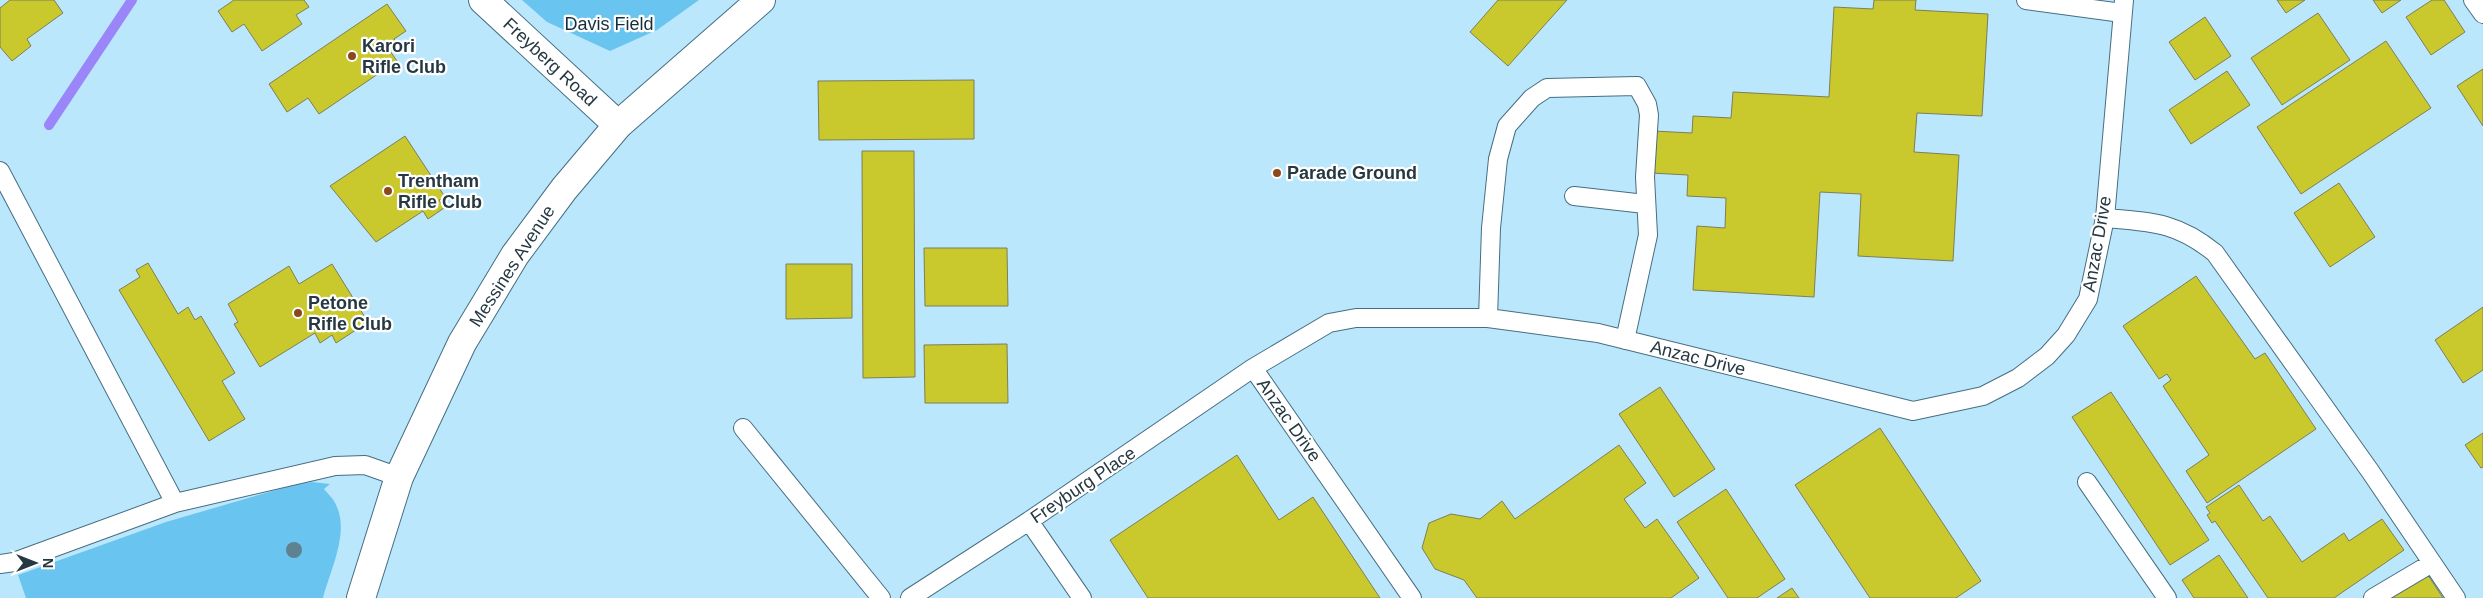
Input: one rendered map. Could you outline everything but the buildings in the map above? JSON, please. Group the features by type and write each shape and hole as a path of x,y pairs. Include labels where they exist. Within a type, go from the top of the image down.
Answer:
{"street":[{"name":"Freyberg Road","path":"483,0 618,125"},
{"name":"Messines Avenue","path":"360,598 399,477 462,344 515,255 564,189 618,125 761,0"}],"lane":[{"path":"2026,0 2123,7"},
{"path":"2473,0 2483,14"},
{"name":"Anzac Drive","path":"1412,598 1253,368 1329,323 1356,318 1488,318 1598,333 1913,411 1983,396 2018,378 2047,356 2066,335 2088,299 2105,218 2123,7"},
{"path":"1488,318 1491,228 1498,159 1507,126 1532,98 1548,88 1637,86 1647,104 1649,115 1645,204 1648,235 1625,340"},
{"path":"0,171 175,503"},
{"path":"1574,196 1645,204"},
{"path":"2105,218 2154,222 2195,236 2216,253 2370,471 2456,598"},
{"name":"Freyburg Place","path":"910,598 1029,521 1253,368"},
{"path":"743,428 881,598"},
{"path":"0,564 14,562 175,503 335,466 366,465 399,477"},
{"path":"2087,482 2167,598"},
{"path":"1029,521 1082,598"},
{"path":"2373,598 2432,563"}],"green space":[{"name":"Davis Field","path":"522,0 699,0 657,30 610,51 547,22"},
{"path":"312,482 330,484 324,489 335,503 340,516 340,539 323,598 26,598 18,575 166,522 293,485"}],"waterway":[{"path":"49,125 132,0"}],"place":[{"name":"Karori Rifle Club","path":"352,56"},
{"name":"Parade Ground","path":"1277,173"},
{"name":"Trentham Rifle Club","path":"388,191"},
{"name":"Petone Rifle Club","path":"298,313"}]}
